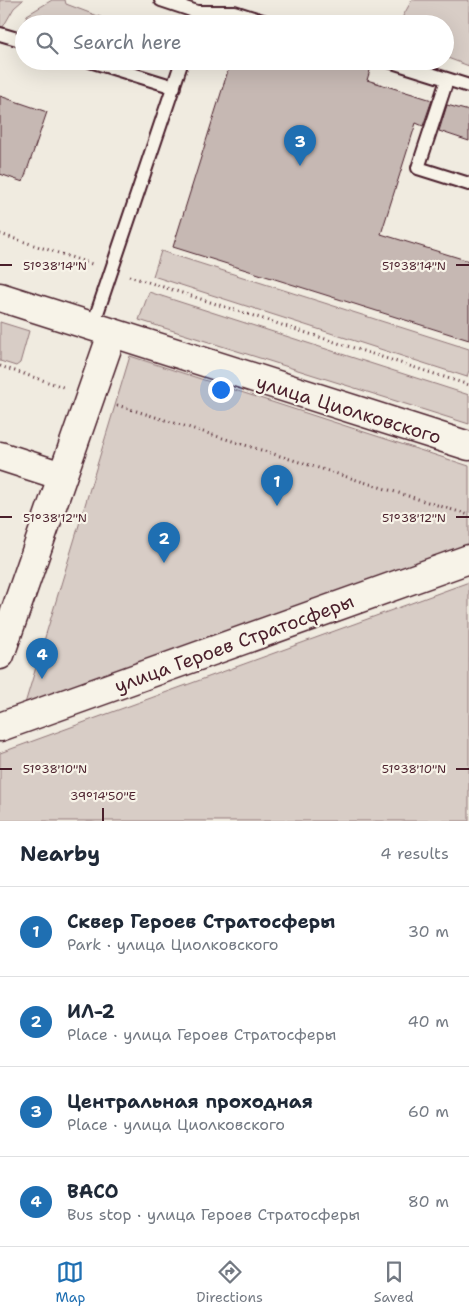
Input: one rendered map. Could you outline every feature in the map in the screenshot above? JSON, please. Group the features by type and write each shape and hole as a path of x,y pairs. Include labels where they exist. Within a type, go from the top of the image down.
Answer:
{"street":[{"name":"улица Циолковского","path":"0,297 102,331 469,446"},
{"path":"0,655 90,396 102,331"},
{"path":"0,456 62,476"},
{"name":"улица Героев Стратосферы","path":"0,727 469,560"}],"lane":[{"path":"161,0 189,15"},
{"path":"214,15 234,12 244,15"},
{"path":"0,34 15,38"},
{"path":"120,70 174,86"},
{"path":"102,331 112,271 179,70"},
{"path":"416,70 469,86"},
{"path":"447,80 418,168 469,184"}],"path":[{"path":"0,234 469,385"},
{"path":"0,366 148,415 469,515"}],"shaded area":[{"path":"0,0 23,0 14,8 3,27 0,26"},
{"path":"52,0 65,0 66,4 95,15 27,15"},
{"path":"412,0 469,0 469,66 454,60 454,15 404,15"},
{"path":"161,251 469,349 467,377 153,276"},
{"path":"149,292 469,395 469,424 139,320"},
{"path":"0,322 29,331 20,363 16,366 0,361"},
{"path":"130,356 469,466 469,546 24,707"},
{"path":"469,582 469,821 0,821 0,753"}],"building":[{"path":"228,70 370,70 367,80 432,100 423,126 416,123 381,234 469,261 469,340 173,247"},
{"path":"0,96 47,112 23,182 0,174"},
{"path":"447,105 469,111 469,141 439,131"}],"place":[{"name":"Центральная проходная","path":"300,166"},
{"name":"Сквер Героев Стратосферы","path":"277,506"},
{"name":"ИЛ-2","path":"164,563"},
{"name":"ВАСО","path":"42,679"}]}
